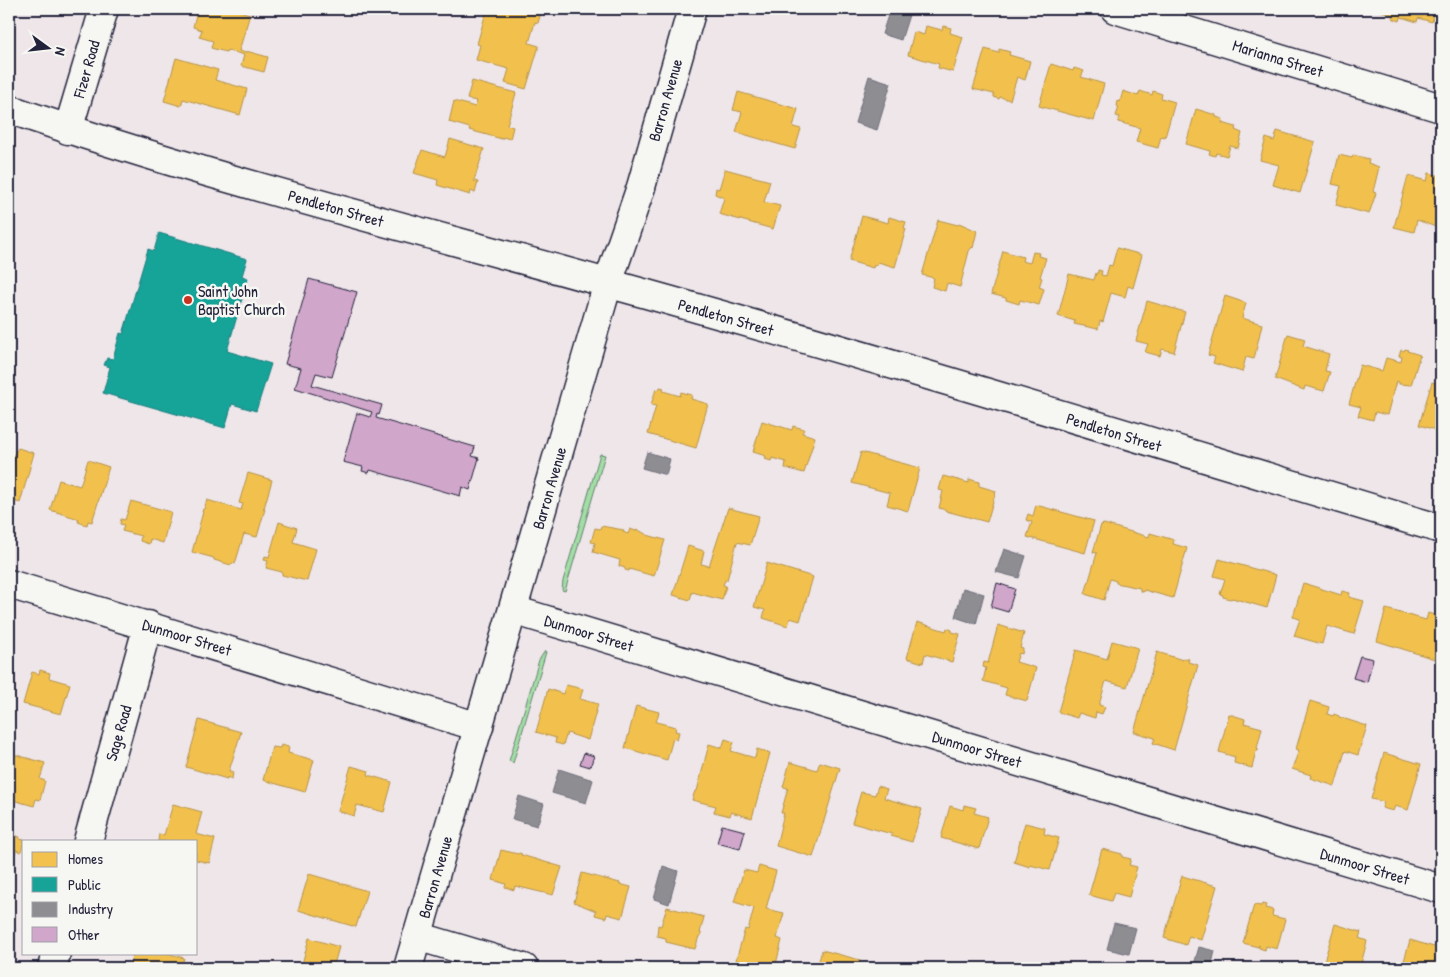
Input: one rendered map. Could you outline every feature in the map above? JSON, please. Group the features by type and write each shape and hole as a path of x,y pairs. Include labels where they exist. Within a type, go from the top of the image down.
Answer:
{"main road":[{"name":"Fizer Road","path":"68,130 104,9"},
{"name":"Barron Avenue","path":"408,968 608,283 641,187 692,9"},
{"name":"Marianna Street","path":"1115,9 1441,108"},
{"name":"Pendleton Street","path":"9,109 68,130 327,206 608,283 940,379 1441,529"},
{"name":"Dunmoor Street","path":"9,584 479,727"},
{"name":"Dunmoor Street","path":"513,610 1441,889"},
{"name":"Sage Road","path":"88,840 148,625"},
{"path":"418,936 524,968"},
{"path":"52,968 56,954"}],"green space":[{"path":"600,454 605,455 565,591 562,590 563,581"},
{"path":"545,651 513,763 509,761 539,660"}],"building: Homes":[{"path":"192,9 232,9 250,14 239,51 268,57 264,72 241,66 244,55 211,48 213,41 199,37 202,30 193,27 196,15 190,14"},
{"path":"487,9 542,9 538,23 535,22 529,43 539,46 526,89 505,83 509,69 476,60 480,45 477,44"},
{"path":"1380,9 1435,9 1432,22 1418,18 1417,22 1401,17 1400,21 1392,18 1393,15"},
{"path":"926,26 942,30 943,26 951,28 950,33 963,37 953,72 938,68 939,64 908,55 914,32 924,35"},
{"path":"985,49 999,53 999,49 1010,52 1009,55 1030,61 1025,80 1017,77 1010,100 1000,97 999,99 994,97 994,94 973,89"},
{"path":"176,58 218,70 215,80 247,89 240,115 183,99 181,106 164,101"},
{"path":"1051,64 1073,71 1074,68 1084,71 1081,77 1104,84 1094,121 1039,106"},
{"path":"472,81 516,93 507,125 513,127 510,139 503,137 502,139 469,130 470,128 449,122 454,101 475,107 477,101 467,99"},
{"path":"1123,91 1138,96 1140,91 1152,95 1153,91 1162,94 1161,98 1175,102 1165,137 1161,136 1158,148 1136,142 1140,128 1118,122 1120,117 1116,116 1119,107 1117,106"},
{"path":"738,92 798,109 793,127 801,129 795,149 736,132 742,112 733,110"},
{"path":"1196,109 1216,115 1216,117 1223,119 1222,123 1236,127 1235,130 1242,133 1238,148 1230,146 1227,156 1216,153 1215,156 1209,154 1210,151 1186,144"},
{"path":"1277,131 1315,142 1300,193 1273,185 1279,165 1260,160 1266,138 1274,141"},
{"path":"450,139 484,149 474,181 478,182 475,193 471,191 470,195 437,185 438,180 414,173 422,150 445,157"},
{"path":"1339,155 1352,158 1353,155 1369,159 1368,163 1379,167 1373,192 1376,193 1369,214 1336,205 1341,186 1332,184"},
{"path":"725,169 770,181 764,202 780,206 773,229 719,214 724,198 715,194 716,188 719,189"},
{"path":"1429,173 1441,176 1441,229 1417,220 1414,232 1394,227 1408,176 1427,181"},
{"path":"862,216 888,223 889,217 906,222 904,228 906,229 895,267 878,262 877,266 874,265 873,268 849,261"},
{"path":"938,220 958,225 959,223 977,231 973,248 969,251 960,287 947,283 945,291 932,287 934,278 922,275"},
{"path":"1117,248 1142,255 1133,288 1128,286 1125,297 1111,293 1103,322 1100,321 1098,329 1074,324 1075,321 1058,316 1069,274 1094,280 1098,270 1102,271 1101,275 1106,276 1109,265 1112,266"},
{"path":"1003,251 1023,257 1022,261 1030,263 1033,252 1039,253 1038,256 1046,258 1040,277 1042,278 1039,287 1044,289 1039,305 1020,300 1019,304 991,294"},
{"path":"1225,296 1246,303 1242,318 1262,324 1254,359 1246,357 1242,372 1213,363 1215,357 1208,355"},
{"path":"1147,301 1185,312 1174,352 1162,349 1160,356 1145,352 1148,344 1136,341"},
{"path":"1288,334 1305,339 1303,346 1329,354 1325,371 1330,372 1324,391 1305,386 1304,390 1275,379"},
{"path":"1405,349 1420,355 1411,385 1399,384 1396,381 1387,415 1375,412 1373,420 1358,416 1361,407 1349,404 1360,365 1382,371 1386,358 1401,362 1402,357 1399,356 1401,350 1404,351"},
{"path":"1432,382 1441,385 1441,433 1419,425"},
{"path":"660,387 664,388 663,391 680,396 681,392 692,395 691,399 708,404 696,448 648,434 656,406 651,405 656,389 659,390"},
{"path":"762,421 792,430 793,426 804,429 802,433 815,437 804,473 785,468 786,462 772,458 771,461 765,459 766,456 753,452"},
{"path":"18,448 34,453 20,503 10,500 9,504 9,467 12,468 15,457 13,456"},
{"path":"861,452 920,468 908,511 887,505 890,493 852,483"},
{"path":"88,460 109,467 92,522 88,521 87,525 78,522 79,519 50,510 59,480 80,486"},
{"path":"248,473 272,480 263,508 265,509 257,537 244,534 235,564 232,563 231,565 192,552 207,500 241,510 243,504 239,503"},
{"path":"943,476 969,483 969,479 979,482 979,486 996,491 987,522 939,508 943,491 939,490"},
{"path":"131,501 171,512 163,543 150,539 149,544 140,541 141,536 122,531 124,525 120,524 121,519 125,520"},
{"path":"1036,505 1094,521 1085,553 1027,537 1032,522 1026,520 1028,514 1033,516"},
{"path":"728,508 759,516 750,545 737,542 727,580 725,580 723,585 726,586 722,600 692,592 690,600 673,595 688,546 704,551 701,564 709,566"},
{"path":"279,522 297,528 293,542 316,549 307,581 282,575 282,572 266,568 268,561 264,560 265,556 269,557"},
{"path":"1104,524 1149,537 1150,533 1174,540 1173,544 1187,548 1173,598 1144,590 1143,592 1140,591 1140,588 1116,583 1116,581 1110,579 1104,600 1085,594 1097,553 1093,552 1101,525"},
{"path":"601,526 624,530 623,532 628,534 630,529 636,531 637,529 647,535 665,540 654,576 629,569 629,571 625,570 625,568 619,566 620,560 593,552 595,543 591,542 595,528 600,529"},
{"path":"1219,559 1276,575 1267,608 1223,597 1220,594 1225,579 1214,576"},
{"path":"767,563 813,577 800,621 790,618 788,626 763,618 765,610 754,607"},
{"path":"1303,583 1341,595 1342,591 1350,593 1349,597 1364,601 1354,634 1327,626 1322,644 1294,636 1300,619 1293,617"},
{"path":"1386,609 1426,620 1428,613 1441,617 1441,661 1377,641"},
{"path":"917,622 946,631 947,628 952,630 952,632 960,634 952,662 925,654 923,663 907,658"},
{"path":"998,625 1024,633 1020,648 1023,649 1022,654 1019,653 1016,662 1036,668 1027,701 1005,695 1007,688 983,681 986,668 983,667 984,662 988,663"},
{"path":"1112,641 1138,648 1127,687 1106,681 1099,705 1105,707 1102,714 1096,712 1095,718 1079,713 1077,718 1058,712 1076,650 1107,659"},
{"path":"1157,652 1183,660 1183,658 1189,659 1188,662 1198,665 1174,750 1153,743 1155,738 1134,732"},
{"path":"40,670 50,673 49,678 70,684 61,714 23,704 32,672 39,674"},
{"path":"566,685 583,689 580,699 598,704 588,740 567,733 563,745 555,743 556,738 536,732 548,689 563,694"},
{"path":"1310,701 1329,707 1327,714 1333,716 1334,714 1367,726 1358,755 1345,751 1335,786 1310,778 1311,775 1292,769 1299,750 1296,749"},
{"path":"636,706 659,712 656,722 676,727 675,731 679,732 677,740 673,738 667,760 625,748"},
{"path":"1229,714 1245,719 1244,723 1262,728 1258,751 1256,751 1252,768 1234,763 1235,757 1219,752"},
{"path":"199,720 241,732 229,771 233,772 232,779 186,767"},
{"path":"725,739 734,742 731,751 755,758 757,749 770,753 752,818 731,812 730,816 714,812 716,806 692,800 695,791 697,791 709,744 722,748"},
{"path":"281,745 289,747 288,753 314,760 305,792 263,780 272,747 280,748"},
{"path":"9,753 45,763 40,779 45,781 40,800 36,799 34,806 9,799"},
{"path":"1384,753 1421,764 1408,810 1395,806 1393,811 1382,808 1384,802 1371,799"},
{"path":"790,762 817,770 820,762 840,768 813,857 776,846 784,813 781,813 788,788 783,787"},
{"path":"351,766 369,771 368,775 392,782 384,812 357,805 354,816 338,811"},
{"path":"878,786 887,789 884,798 922,809 912,842 891,836 892,834 852,823 861,792 875,795"},
{"path":"173,804 202,812 196,834 215,839 209,863 198,860 198,840 158,840 159,834 164,835"},
{"path":"964,805 976,808 974,813 988,817 979,849 941,838 950,806 963,810"},
{"path":"1025,823 1045,828 1044,834 1059,838 1050,870 1014,862"},
{"path":"9,833 24,840 22,840 21,852 16,850 9,875"},
{"path":"1102,849 1122,854 1122,857 1131,859 1129,865 1137,867 1129,897 1114,893 1111,901 1089,895"},
{"path":"501,850 519,853 562,867 553,895 515,886 514,890 505,887 506,884 493,880"},
{"path":"759,866 776,871 766,909 784,913 777,938 782,940 775,968 753,968 754,965 736,960 745,929 748,930 754,908 734,902 744,870 757,873"},
{"path":"582,873 631,887 622,918 607,914 606,918 595,915 596,911 574,902"},
{"path":"309,874 367,891 356,927 298,910"},
{"path":"1182,876 1217,886 1201,940 1189,936 1186,945 1164,938"},
{"path":"1262,904 1266,905 1265,908 1273,910 1272,916 1285,919 1277,949 1266,946 1265,950 1259,948 1259,945 1258,947 1243,943 1254,905 1261,906"},
{"path":"667,907 704,917 701,936 699,936 695,949 666,942 666,938 657,936 658,925 661,926"},
{"path":"1335,924 1361,932 1359,938 1367,941 1360,968 1322,968"},
{"path":"309,938 339,947 333,968 301,968"},
{"path":"1410,940 1441,949 1438,968 1402,968"},
{"path":"822,950 860,960 858,968 817,968"},
{"path":"133,954 170,954 184,958 181,968 129,968"}],"building: Public":[{"path":"159,233 247,259 242,276 248,278 227,351 271,364 256,411 232,404 225,428 103,393 110,367 104,365 107,358 113,359 120,333 123,334 148,249 154,251"}],"building: Industry":[{"path":"890,9 909,15 901,40 882,34"},
{"path":"869,76 891,83 877,130 855,123"},
{"path":"647,452 670,459 666,475 642,468"},
{"path":"1004,549 1026,556 1019,578 996,572"},
{"path":"963,588 984,594 976,624 955,617"},
{"path":"559,769 593,780 586,803 552,793"},
{"path":"519,796 544,804 537,826 512,819"},
{"path":"663,866 678,871 669,904 654,899"},
{"path":"1114,923 1136,928 1129,954 1107,949"},
{"path":"1199,947 1215,951 1211,968 1193,968"}],"building: Other":[{"path":"309,279 357,292 332,377 316,373 312,385 382,405 376,418 475,447 472,456 479,458 470,490 462,487 460,496 370,470 369,473 362,471 363,467 343,462 357,413 370,417 372,412 295,388 301,368 285,364"},
{"path":"997,583 1015,589 1008,612 991,607"},
{"path":"1360,656 1373,659 1367,682 1353,678"},
{"path":"584,753 594,756 590,767 580,764"},
{"path":"722,825 745,831 740,849 717,843"}],"place":[{"name":"Saint John Baptist Church","path":"188,300"}]}
